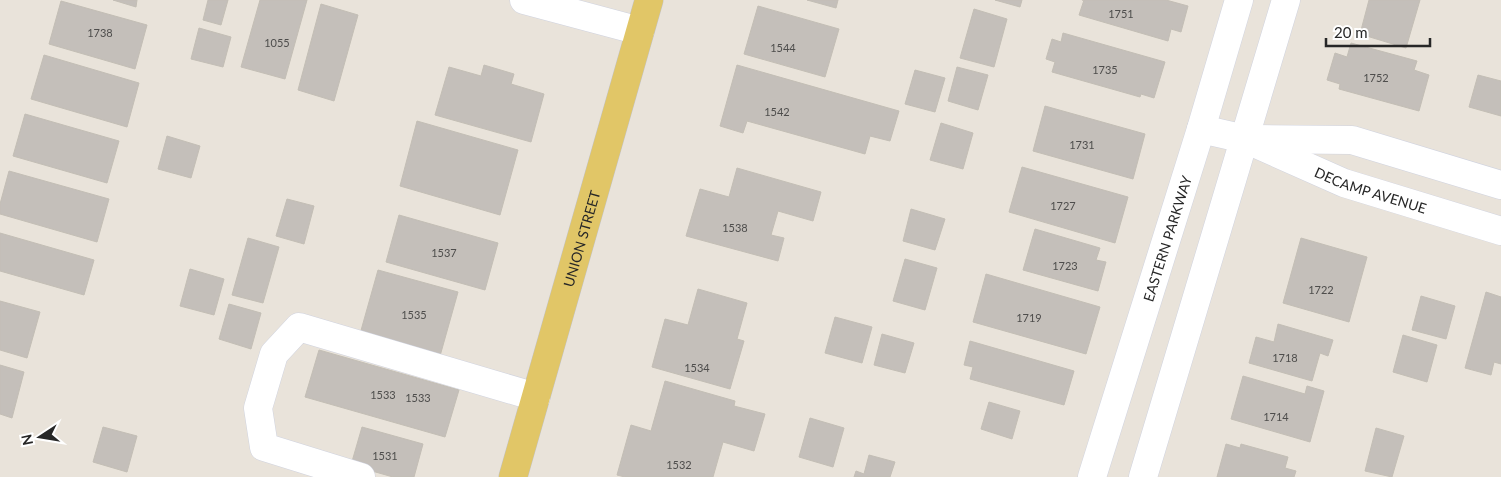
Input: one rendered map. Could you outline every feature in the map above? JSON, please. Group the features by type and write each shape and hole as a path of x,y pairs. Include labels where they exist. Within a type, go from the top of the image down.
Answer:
{"main road":[{"name":"UNION STREET","path":"513,477 649,0"}],"street":[{"path":"524,0 640,31"},
{"name":"EASTERN PARKWAY","path":"1092,477 1201,129 1239,0"},
{"path":"1143,477 1286,0"},
{"name":"DECAMP AVENUE","path":"1201,129 1245,139 1344,183 1501,231"},
{"name":"DECAMP AVENUE","path":"1245,139 1352,140 1501,185"},
{"path":"362,477 264,447 258,408 274,354 299,327 536,397"}],"building":[{"path":"113,0 137,0 136,7"},
{"path":"208,0 228,0 221,25 203,20"},
{"path":"260,0 307,0 285,79 241,67"},
{"path":"807,0 838,0 836,8"},
{"path":"995,0 1022,0 1020,7"},
{"path":"1084,0 1166,0 1188,6 1181,32 1171,29 1168,41 1079,15"},
{"path":"1369,0 1420,0 1406,48 1360,34"},
{"path":"61,1 147,25 135,69 49,44"},
{"path":"321,4 358,15 334,101 298,90"},
{"path":"758,6 839,29 825,77 744,54"},
{"path":"974,9 1007,19 994,67 960,58"},
{"path":"199,28 231,37 223,67 191,59"},
{"path":"1063,33 1165,62 1154,98 1141,94 1140,97 1052,72 1055,62 1046,59 1052,39 1061,42"},
{"path":"1351,43 1417,61 1414,70 1429,75 1419,111 1339,89 1340,84 1327,80 1335,53 1347,57"},
{"path":"44,55 139,83 127,127 31,99"},
{"path":"484,65 514,74 511,84 544,94 531,142 435,115 449,67 481,76"},
{"path":"737,65 899,111 890,141 870,136 865,154 747,121 743,133 720,126"},
{"path":"957,67 988,75 978,110 948,101"},
{"path":"915,70 945,78 935,112 905,104"},
{"path":"1478,75 1501,81 1501,116 1469,107"},
{"path":"1045,106 1145,134 1133,179 1033,151"},
{"path":"25,114 119,141 107,183 13,156"},
{"path":"417,121 518,150 500,215 400,186"},
{"path":"941,123 973,133 963,169 930,160"},
{"path":"167,136 200,146 191,178 158,169"},
{"path":"1022,167 1128,197 1115,243 1009,212"},
{"path":"737,168 821,192 813,221 778,211 771,235 784,238 778,261 686,236 700,189 729,197"},
{"path":"9,171 109,199 97,242 0,214 0,204"},
{"path":"287,199 314,206 304,244 276,236"},
{"path":"911,209 945,219 935,250 903,241"},
{"path":"399,215 498,243 485,290 386,262"},
{"path":"1035,229 1100,248 1096,260 1106,262 1098,291 1023,270"},
{"path":"0,233 94,260 84,295 0,271"},
{"path":"248,238 279,247 263,303 232,295"},
{"path":"1301,238 1367,257 1349,322 1283,303"},
{"path":"905,259 937,268 925,310 893,301"},
{"path":"190,269 224,279 214,315 180,306"},
{"path":"378,270 458,292 440,356 360,334"},
{"path":"986,274 1100,307 1086,354 973,322"},
{"path":"698,289 747,303 737,339 744,341 730,389 652,367 665,319 688,325"},
{"path":"1486,292 1501,297 1501,364 1494,362 1491,375 1465,368"},
{"path":"1421,296 1455,306 1446,339 1412,330"},
{"path":"0,301 40,312 27,358 0,350"},
{"path":"229,304 261,313 251,349 219,339"},
{"path":"835,317 872,327 862,363 825,353"},
{"path":"1278,324 1333,340 1328,356 1320,353 1312,381 1249,363 1256,337 1274,342"},
{"path":"882,334 914,343 905,373 874,365"},
{"path":"1403,335 1437,345 1427,382 1393,372"},
{"path":"970,341 1074,371 1064,405 970,379 973,367 964,365"},
{"path":"319,350 459,390 445,437 305,397"},
{"path":"0,365 24,372 12,418 0,414"},
{"path":"1243,376 1305,394 1307,386 1324,391 1310,442 1231,419"},
{"path":"665,381 735,401 734,406 765,414 754,451 723,442 713,477 625,477 617,475 631,425 651,431"},
{"path":"989,402 1020,411 1012,439 981,429"},
{"path":"810,418 844,428 833,467 799,457"},
{"path":"103,427 137,436 127,472 93,462"},
{"path":"362,427 423,444 414,477 393,477 351,465"},
{"path":"1376,428 1404,436 1392,477 1365,471"},
{"path":"1226,444 1240,448 1241,444 1288,457 1285,468 1296,471 1294,477 1217,477"},
{"path":"869,455 895,462 890,477 854,477 856,471 864,474"}]}
